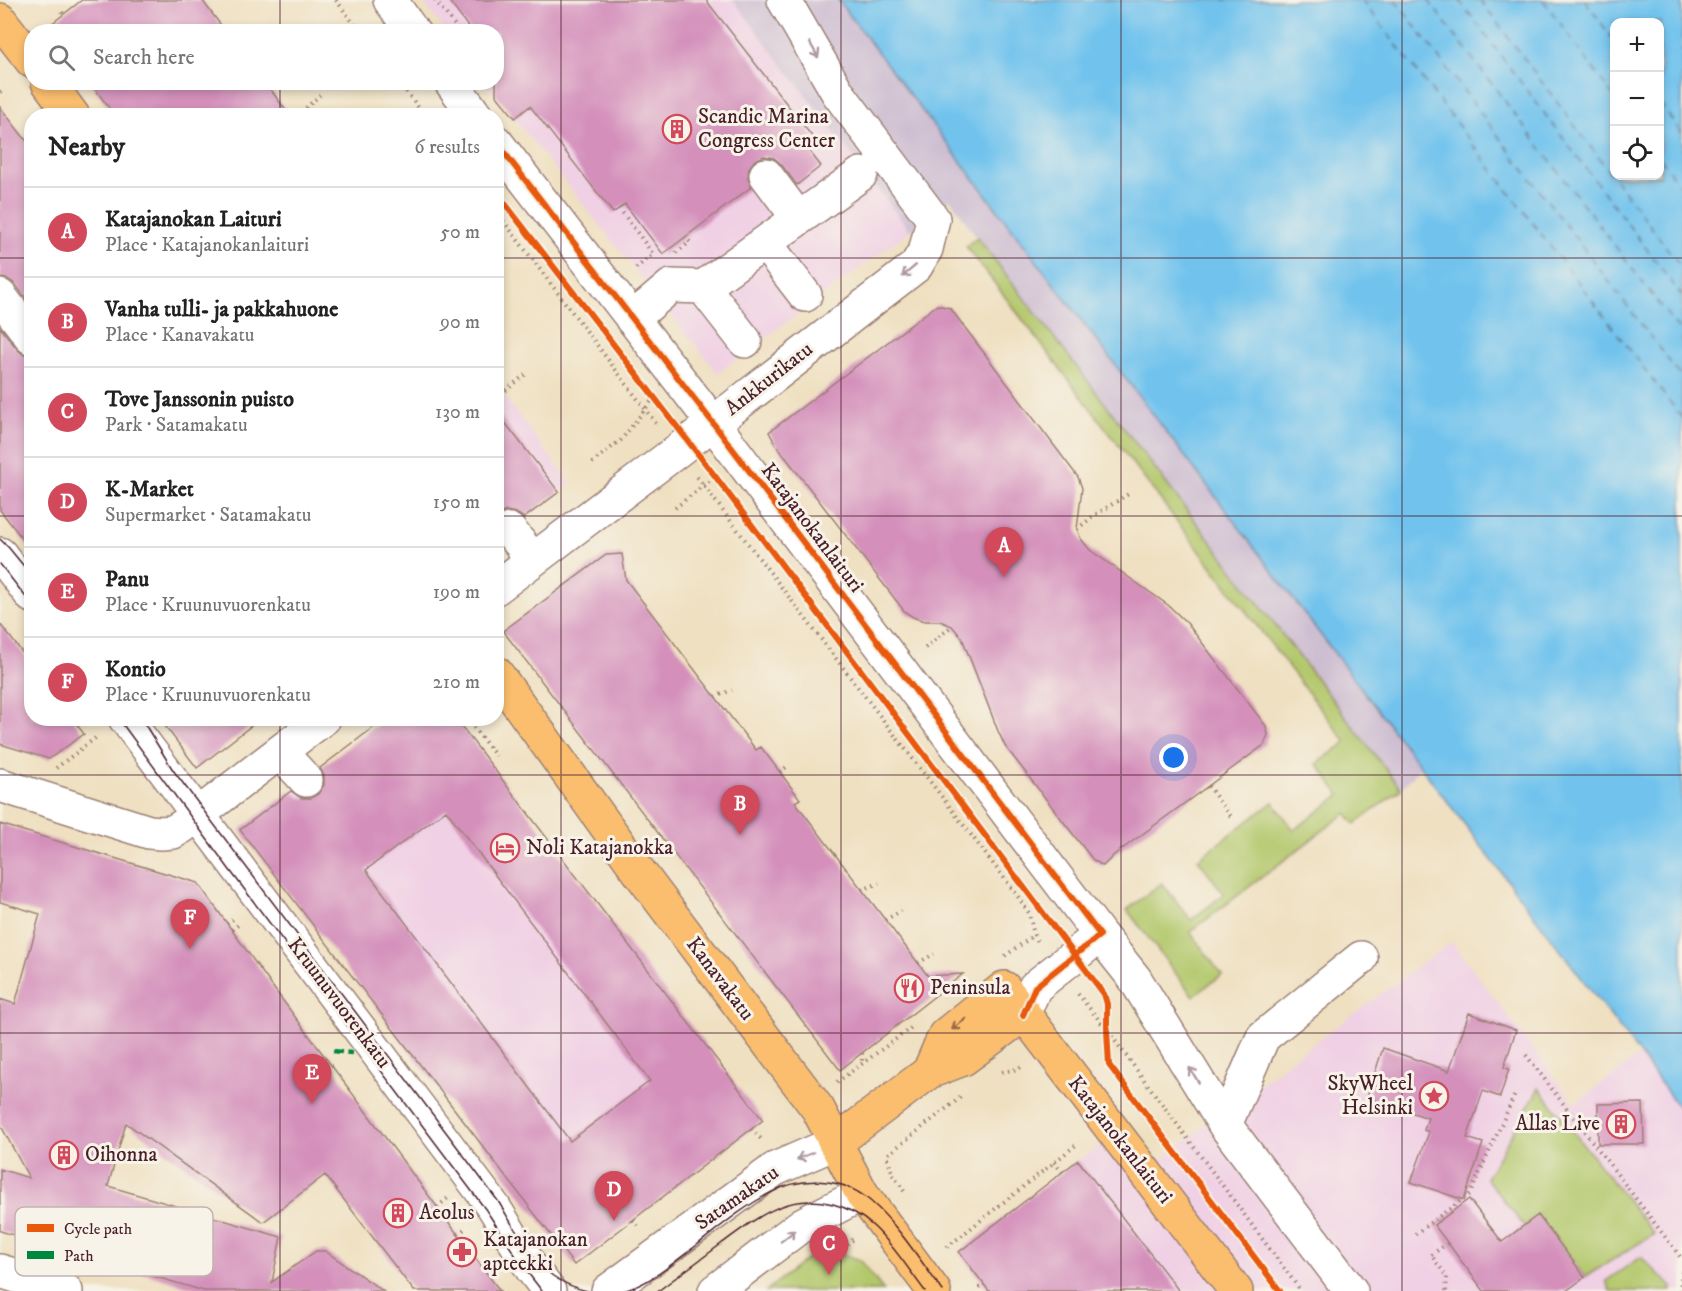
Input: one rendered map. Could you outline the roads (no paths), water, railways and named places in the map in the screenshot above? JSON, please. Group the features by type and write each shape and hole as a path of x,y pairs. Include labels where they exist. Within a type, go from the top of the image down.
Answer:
{"main road":[{"path":"0,20 24,51"},
{"path":"54,90 67,108"},
{"name":"Kanavakatu","path":"504,684 640,873 818,1109 871,1207 934,1291"},
{"name":"Satamakatu","path":"835,1143 929,1072 963,1059 1030,990"},
{"name":"Katajanokanlaituri","path":"1030,990 1048,1047 1236,1291"}],"street":[{"path":"390,0 407,24"},
{"name":"Ankkurikatu","path":"504,582 688,433 916,266 926,249 933,219 838,93 784,0"},
{"path":"457,90 470,108"},
{"name":"Katajanokanlaituri","path":"504,152 632,319 688,433 1136,979 1225,1125 1351,1291"},
{"path":"632,319 671,286 703,287 861,174"},
{"path":"766,175 798,218"},
{"path":"765,243 805,295"},
{"path":"703,287 745,341"},
{"path":"0,296 24,328"},
{"path":"509,530 533,560"},
{"path":"0,554 24,586"},
{"name":"Kruunuvuorenkatu","path":"113,726 198,815 493,1206 532,1269 549,1291"},
{"path":"0,785 137,828 161,833 173,832 312,726"},
{"path":"280,752 306,780"},
{"path":"1030,990 1100,935"},
{"path":"1225,1125 1263,1037 1361,958"},
{"name":"Satamakatu","path":"608,1291 775,1169 835,1143"},
{"path":"715,1291 803,1224 871,1207"},
{"path":"0,1271 15,1276"},
{"path":"16,1276 66,1291"}],"water":[{"path":"838,0 1682,0 1682,1112 1640,1055"}],"tram line":[{"path":"0,539 24,566"},
{"path":"0,564 24,595"},
{"path":"124,726 486,1210 521,1264 542,1291"},
{"path":"146,726 173,770 498,1201 529,1251 553,1276 587,1291"},
{"path":"623,1291 644,1283 733,1217 772,1192 794,1184 818,1181 842,1185 864,1196 875,1205 906,1240 943,1291"},
{"path":"658,1291 760,1217 786,1205 816,1201 844,1208 869,1222 894,1249 925,1291"}],"place":[{"name":"Scandic Marina Congress Center","path":"677,129"},
{"name":"Katajanokan Laituri","path":"1004,577"},
{"name":"Vanha tulli- ja pakkahuone","path":"740,835"},
{"name":"Noli Katajanokka","path":"505,848"},
{"name":"Kontio","path":"190,949"},
{"name":"Peninsula","path":"909,988"},
{"name":"SkyWheel Helsinki","path":"1434,1096"},
{"name":"Panu","path":"312,1104"},
{"name":"Allas Live","path":"1621,1124"},
{"name":"Oihonna","path":"64,1155"},
{"name":"Aeolus","path":"398,1213"},
{"name":"K-Market","path":"614,1221"},
{"name":"Katajanokan apteekki","path":"462,1252"},
{"name":"Tove Janssonin puisto","path":"829,1275"}]}
